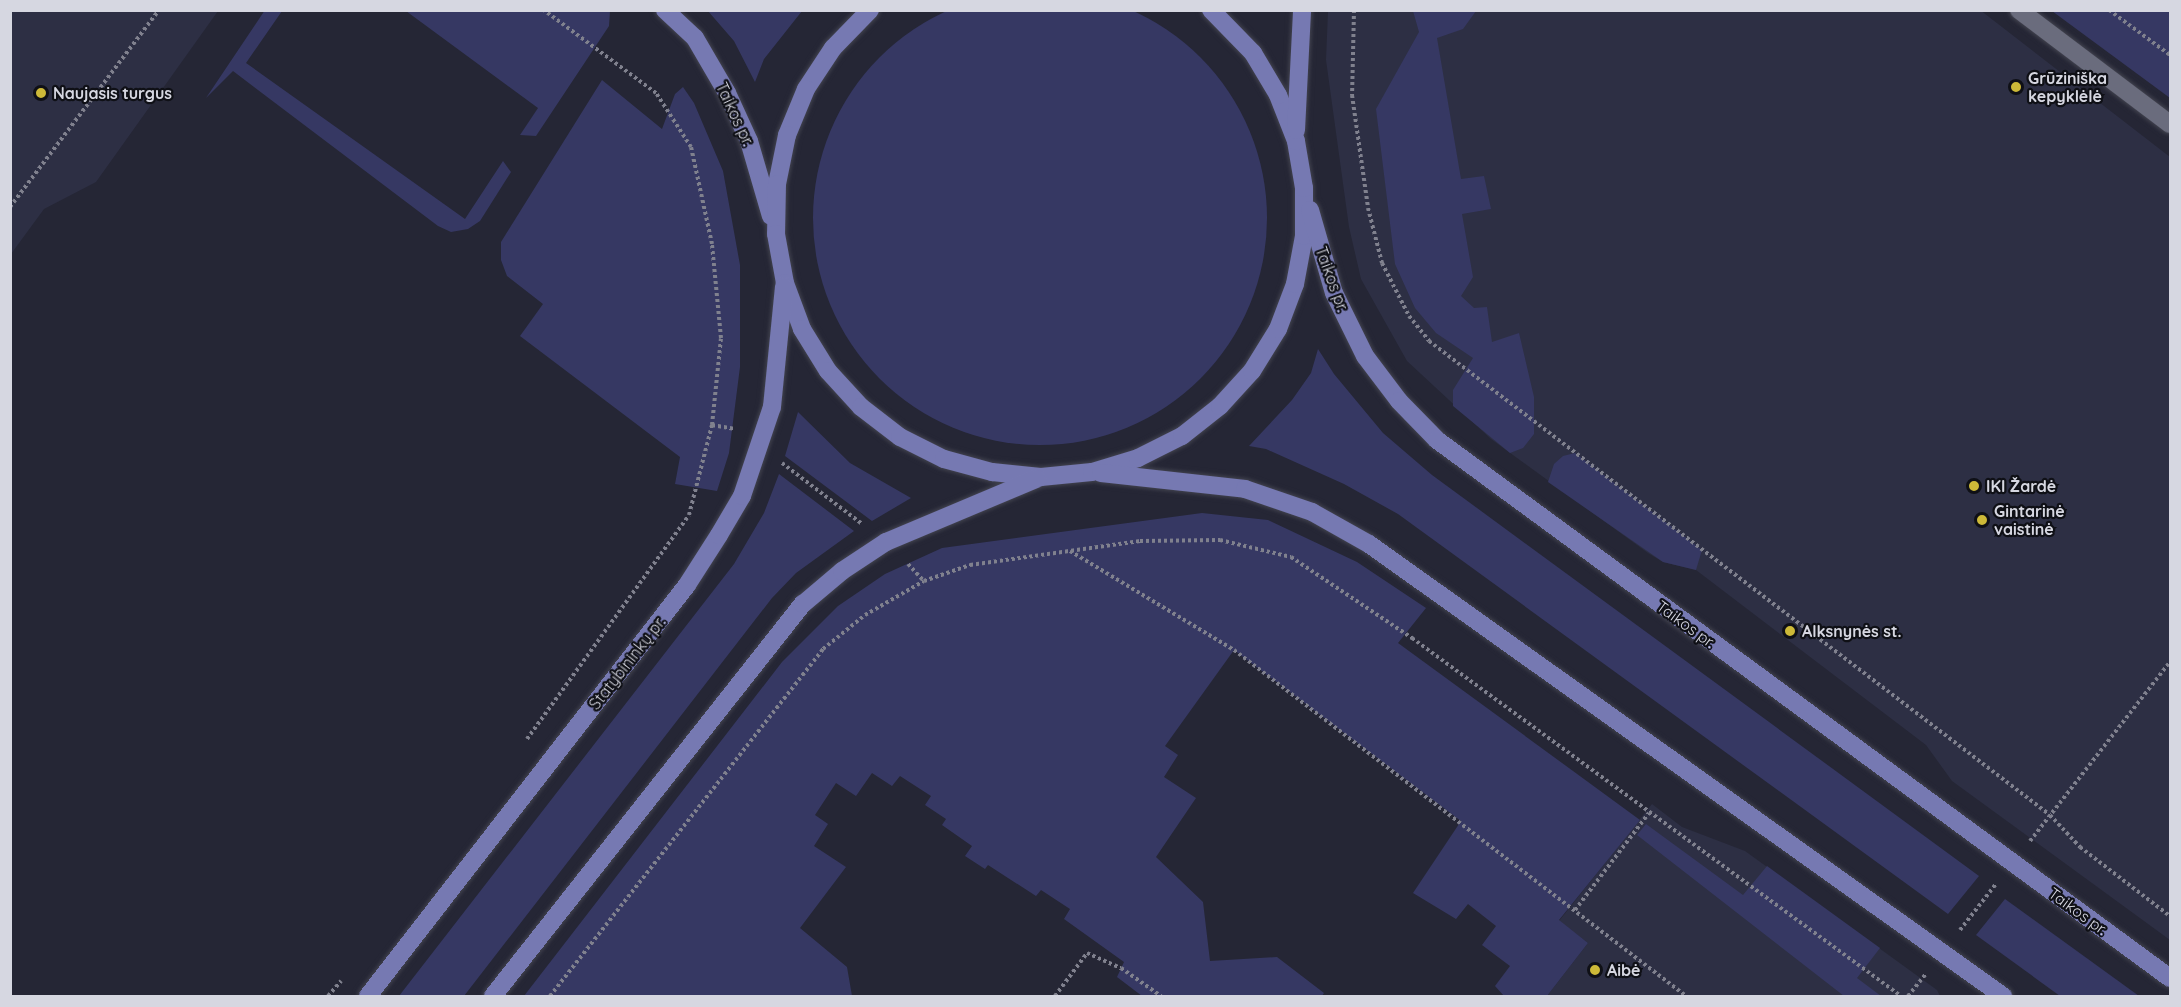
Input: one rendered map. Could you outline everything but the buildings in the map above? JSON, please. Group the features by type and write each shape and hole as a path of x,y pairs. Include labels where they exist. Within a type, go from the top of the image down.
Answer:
{"main road":[{"name":"Taikos pr.","path":"665,10 695,38 727,93 749,141 776,234"},
{"path":"870,10 833,48 802,99 787,135 777,184 776,234 784,283 802,329 828,371 876,419 900,437 944,459 992,472 1041,477 1092,472 1138,458 1182,436 1220,406 1252,370 1278,329 1295,284 1304,236 1304,188 1296,141 1278,95 1253,53 1211,10"},
{"path":"1296,141 1302,10"},
{"name":"Taikos pr.","path":"1304,188 1334,293 1365,356 1399,401 1437,440 2170,978"},
{"name":"Statybininkų pr.","path":"368,996 687,585 742,496 772,407 784,283"},
{"path":"1092,472 1245,489 1312,512 1369,544 1943,952 1997,995"},
{"path":"493,996 765,647 803,604 842,571 886,542 1041,477"}],"street":[{"path":"2019,10 2170,124"}],"path":[{"path":"10,207 159,10"},
{"path":"520,748 689,515 712,424 721,338 712,244 691,147 656,93 543,10"},
{"path":"1354,10 1352,95 1368,208 1382,263 1409,316 1429,341 2050,815 2080,847 2170,916"},
{"path":"2109,10 2170,55"},
{"path":"712,424 734,429 760,447 886,542 924,581"},
{"path":"550,996 823,649 865,615 924,581 970,565 1140,541 1220,540 1291,557 1412,638 1901,996"},
{"path":"1069,550 1234,650 1686,996"},
{"path":"1908,996 2170,662"},
{"path":"1575,910 1649,813"},
{"path":"1610,864 1616,868"},
{"path":"1054,996 1087,953 1121,968 1161,996"},
{"path":"328,996 343,978"}],"shaded area":[{"path":"1040,-9 1084,-4 1127,9 1166,30 1200,58 1228,92 1249,131 1262,174 1267,218 1262,262 1249,305 1228,344 1200,378 1166,406 1127,427 1084,440 1040,445 996,440 953,427 914,406 880,378 852,344 831,305 818,262 813,218 818,174 831,131 852,92 880,58 914,30 953,9 996,-4"},
{"path":"11,10 218,11 96,182 44,209 11,254"},
{"path":"265,10 282,11 246,63 465,219 503,161 511,172 480,221 468,229 451,232 438,226 233,71 206,98"},
{"path":"1980,10 2170,157 2170,940 1952,781 1926,745 1696,570 1663,562 1648,553 1491,439 1407,361 1361,279 1349,227 1326,60 1328,11"},
{"path":"406,11 610,11 609,26 536,136 520,135 538,108"},
{"path":"708,11 802,11 764,59 755,82 734,41"},
{"path":"1413,11 1476,11 1463,29 1437,38 1461,179 1484,176 1491,209 1462,214 1473,277 1461,296 1474,308 1487,307 1492,342 1519,333 1534,397 1534,434 1523,448 1510,453 1453,406 1453,390 1473,358 1436,333 1415,308 1395,264 1376,109 1419,32"},
{"path":"2052,11 2170,11 2170,98"},
{"path":"602,80 662,129 675,94 683,87 694,103 723,171 740,265 740,367 729,453 717,491 675,484 680,457 520,336 543,304 507,276 501,260 501,242"},
{"path":"1318,349 1334,374 1383,433 1432,475 1979,876 1948,914 1398,514 1344,484 1266,449 1249,446 1292,400 1311,373"},
{"path":"798,412 850,463 911,498 872,521 785,456"},
{"path":"1575,453 1702,550 1696,570 1663,562 1548,482 1554,464 1563,456"},
{"path":"779,474 854,531 796,573 772,598 464,996 399,996 734,564 764,513"},
{"path":"1202,513 1268,520 1357,562 1426,608 1398,643 1640,820 1559,920 1588,943 1547,996 1504,996 1495,986 1510,966 1482,945 1496,926 1468,904 1456,919 1413,893 1461,821 1234,650 1165,746 1178,755 1164,777 1196,798 1156,857 1203,902 1210,961 1277,957 1324,993 1322,996 1142,996 1117,977 1124,962 1064,919 1070,909 1041,890 1036,896 988,865 985,869 965,856 972,846 942,825 946,819 925,805 931,796 900,776 892,786 872,773 856,796 836,783 815,815 828,824 814,846 846,867 800,928 847,967 852,996 524,996 782,662 838,606 885,574 942,548"},
{"path":"1652,804 1682,827 1745,851 1937,990 1940,996 1547,996 1588,943 1559,921"},
{"path":"1646,824 1743,895 1767,866 1880,948 1857,978 1881,996 1844,996 1637,835"},
{"path":"2005,899 2139,996 2060,996 1976,935"}],"place":[{"name":"Grūziniška kepyklėlė","path":"2016,87"},
{"name":"Naujasis turgus","path":"41,93"},
{"name":"IKI Žardė","path":"1974,486"},
{"name":"Gintarinė vaistinė","path":"1982,520"},
{"name":"Alksnynės st.","path":"1790,631"},
{"name":"Aibė","path":"1595,970"}]}
